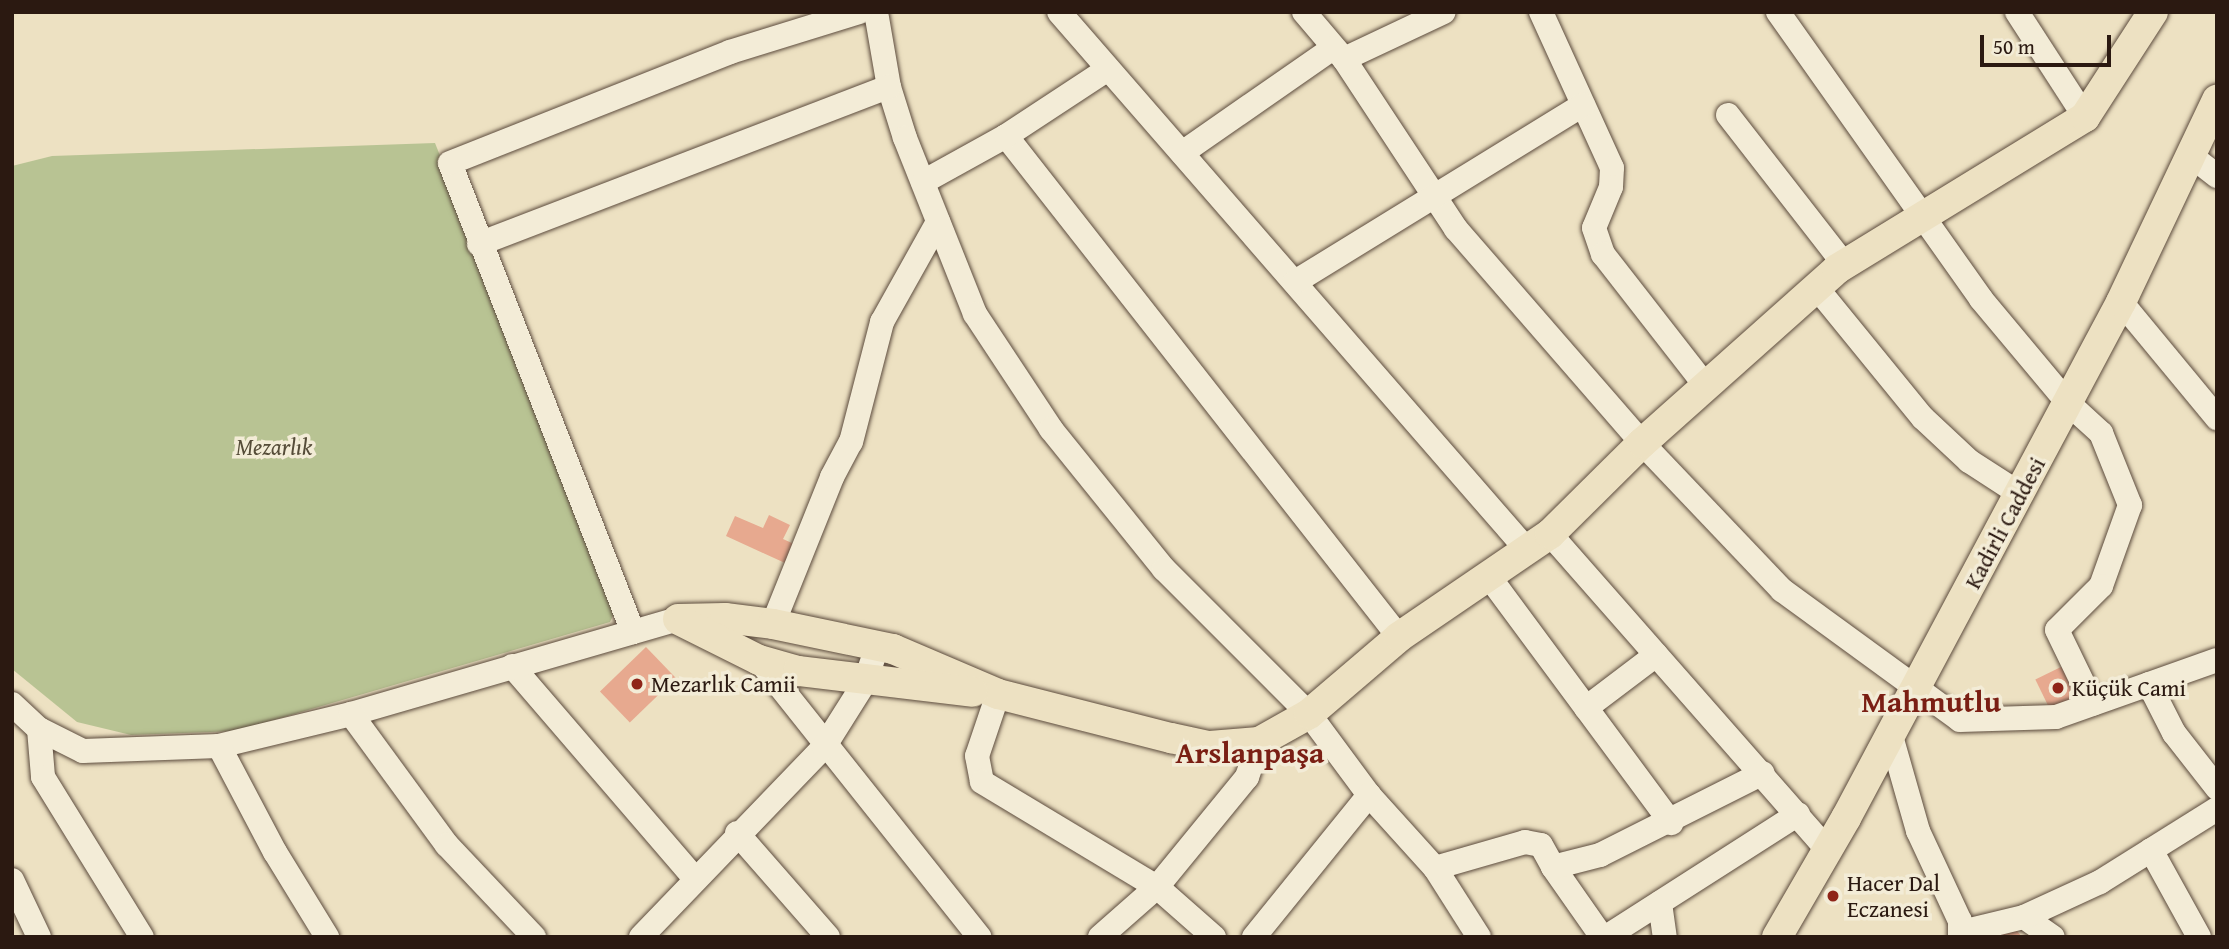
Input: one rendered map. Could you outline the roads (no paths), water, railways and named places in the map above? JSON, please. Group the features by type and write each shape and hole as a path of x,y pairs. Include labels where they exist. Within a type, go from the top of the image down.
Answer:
{"main road":[{"path":"678,619 725,618 774,624 877,645 998,694 1210,746 1259,742 1309,714 1399,637 1490,578 1539,542 1705,385 1844,264 2085,117 2153,12"},
{"name":"Kadirli Caddesi","path":"1777,937 1891,736 2121,302 2217,100"},
{"path":"678,619 759,660 865,682 998,694"}],"street":[{"path":"633,632 450,163 730,52 859,12"},
{"path":"876,12 889,87 975,314 1051,429 1164,569 1309,714 1369,795 1435,868 1479,937"},
{"path":"1059,12 1295,282 1539,542 1656,655 1763,773 1828,850"},
{"path":"1304,12 1338,53 1434,197 1541,330 1642,443 1782,590 1918,685 1960,720 2056,717 2217,660"},
{"path":"1182,153 1338,53 1444,12"},
{"path":"1541,12 1612,168 1611,187 1594,228 1603,254 1705,385"},
{"path":"1778,12 1921,217 2067,403 2101,433 2130,505 2101,586 2057,630 2092,704"},
{"path":"2017,12 2085,117"},
{"path":"923,182 1006,136 1108,69"},
{"path":"479,243 889,87"},
{"path":"1295,282 1583,104"},
{"path":"1728,115 1844,264"},
{"path":"1006,136 1399,637"},
{"path":"2190,155 2217,176"},
{"path":"774,624 832,477 851,442 882,322 938,222"},
{"path":"1816,287 1923,418 1969,461 2020,494"},
{"path":"2121,302 2217,418"},
{"path":"1490,578 1671,823"},
{"path":"12,704 38,729 82,751 219,746 351,714 678,619"},
{"path":"642,936 737,833 824,747 865,682 877,645"},
{"path":"1586,708 1656,655"},
{"path":"759,660 824,747 979,937"},
{"path":"512,666 695,879"},
{"path":"2150,684 2174,733 2217,788"},
{"path":"998,694 977,756 982,782 1157,887 1214,937"},
{"path":"351,714 447,845 534,937"},
{"path":"38,729 43,778 142,937"},
{"path":"1891,736 1918,831 1961,934 2024,917 2100,882 2217,810"},
{"path":"1100,937 1157,887 1247,777 1259,742"},
{"path":"219,746 275,852 327,937"},
{"path":"1553,867 1600,855 1671,823 1763,773"},
{"path":"1254,937 1369,795"},
{"path":"1435,868 1525,842 1541,845 1553,867 1604,937 1798,814"},
{"path":"737,833 828,937"},
{"path":"2151,850 2199,937"},
{"path":"12,880 39,937"},
{"path":"1660,903 1665,937"},
{"path":"2024,917 2053,937"}],"place":[{"name":"Mezarlık Camii","path":"637,684"},
{"name":"Küçük Cami","path":"2058,688"},
{"name":"Hacer Dal Eczanesi","path":"1833,896"}],"district":[{"name":"Mahmutlu","path":"1931,701"},
{"name":"Arslanpaşa","path":"1250,752"}],"park label":[{"name":"Mezarlık","path":"274,447"}]}
